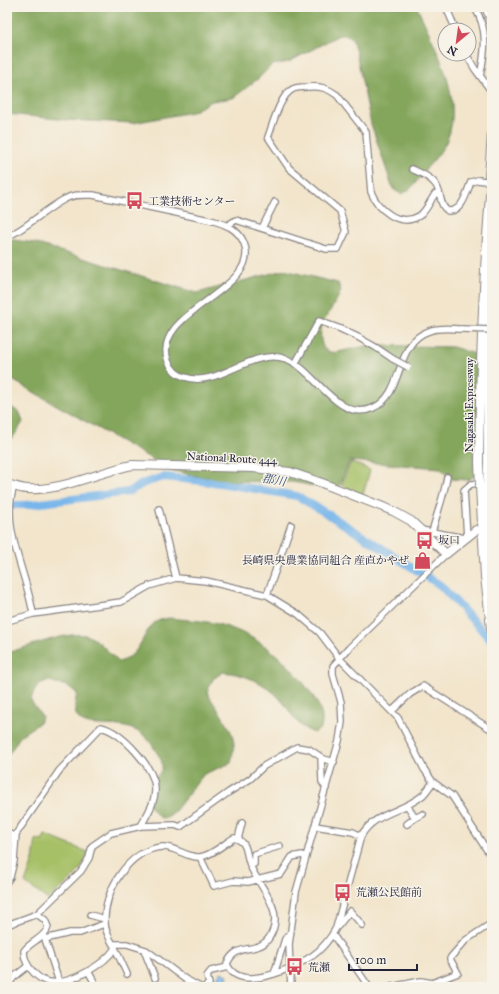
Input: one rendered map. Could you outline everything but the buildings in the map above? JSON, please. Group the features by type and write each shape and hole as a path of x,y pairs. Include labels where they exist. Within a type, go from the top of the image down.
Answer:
{"highway":[{"path":"486,7 492,21"},
{"path":"489,201 488,170 492,132"},
{"name":"Nagasaki Expressway","path":"492,173 480,355 484,463 487,485 492,565"},
{"name":"Nagasaki Expressway","path":"484,463 492,266"},
{"name":"National Route 444","path":"10,485 27,489 54,487 113,469 132,465 260,468 290,472 393,511 411,521 446,554"},
{"name":"Nagasaki Expressway","path":"487,485 485,577 492,636"},
{"path":"446,554 476,530"}],"street":[{"path":"446,7 453,22"},
{"path":"474,7 485,35 485,48 480,76"},
{"path":"471,62 492,92"},
{"path":"228,225 231,221 236,220 326,248 338,249 346,232 340,211 289,168 268,138 283,98 287,93 296,88 316,87 331,91 337,96 366,132 371,192 374,198 389,215 402,220 409,220 419,216 424,212 435,194 439,192"},
{"path":"412,169 431,180 436,185 445,209 448,211 456,210 460,207 471,182 478,180 492,182"},
{"path":"7,237 19,231 65,198 78,195 100,196 228,225 240,236 244,245 245,256 243,265 237,275 178,325 166,342 166,353 169,362 178,374 192,380 202,380 263,358 276,356 295,364 341,405 361,411 372,409 382,403 390,395 406,352 416,338 429,330 492,330"},
{"path":"262,228 275,202"},
{"path":"295,364 319,321 373,344 393,359 408,367"},
{"path":"432,532 440,503 444,498 447,476"},
{"path":"421,530 466,537 464,490 471,484 487,485"},
{"path":"10,485 11,528 33,614"},
{"path":"159,509 176,578"},
{"path":"267,596 291,525"},
{"path":"291,987 289,945 296,892 334,762 342,722 340,702 333,674 333,666 339,658 446,554"},
{"path":"7,621 33,614 121,602 149,586 176,578 206,581 267,596 298,614 320,633 339,658 392,711 398,718 424,769 433,782 452,796 492,858"},
{"path":"482,593 492,593"},
{"path":"392,711 410,694 423,686 492,730"},
{"path":"7,881 10,877 14,861 15,838 24,821 58,771 101,727 129,746 148,767 153,777 155,789 153,803 141,826"},
{"path":"7,925 37,914 81,871 89,858 92,846 111,833 141,826 175,825 180,827 250,779 264,766 297,747 309,749 321,757 334,762"},
{"path":"321,757 322,782 326,788"},
{"path":"128,974 107,934 105,922 108,901 119,875 131,860 162,847 171,848 191,856 200,857 234,838 238,839 246,847 250,865 272,904 274,918 269,937 258,946 236,951 228,959 227,964 233,973 249,979 270,976 313,956 333,935 360,836 370,824 423,795 433,782"},
{"path":"442,788 445,786 455,792"},
{"path":"407,805 415,818"},
{"path":"407,824 423,814"},
{"path":"238,839 242,823"},
{"path":"315,826 353,832 360,836"},
{"path":"7,832 15,838"},
{"path":"7,843 15,838"},
{"path":"486,848 492,845"},
{"path":"250,865 254,864 254,854 280,846"},
{"path":"200,857 214,886 232,881 248,882 281,874 292,857 302,855 305,857"},
{"path":"336,928 350,911 362,925"},
{"path":"37,914 45,920 48,927 44,935 36,939 24,951 24,956 28,966 41,978 49,982 70,980 88,971 107,958 114,946"},
{"path":"90,915 105,922"},
{"path":"59,982 46,939 64,934 80,934 105,922"},
{"path":"391,987 421,981 433,985 458,973 450,959 451,956 466,940 492,923"},
{"path":"274,974 285,940 290,934"},
{"path":"333,935 369,987"},
{"path":"114,946 127,944 149,952 189,982 200,987"},
{"path":"144,950 155,978"},
{"path":"7,986 14,977 28,966"},
{"path":"205,987 209,984 207,976 211,971 228,967"},
{"path":"88,971 97,987"}],"green space":[{"path":"7,7 417,7 437,51 437,62 441,62 445,72 450,89 452,124 443,148 412,187 401,194 393,189 371,124 356,52 352,39 347,35 339,35 289,62 272,65 259,78 233,98 212,101 192,112 133,123 67,120 7,114"},
{"path":"7,239 34,243 197,293 284,270 338,283 341,291 322,326 321,341 324,349 333,353 371,345 453,347 475,354 492,363 492,465 468,480 452,479 440,468 350,461 337,490 292,482 225,481 171,470 7,377"},
{"path":"7,404 20,413 23,422 14,436 7,442"},
{"path":"351,462 370,470 363,495 341,485"},
{"path":"169,618 215,623 234,629 259,642 280,658 308,689 321,712 321,728 314,733 302,727 275,694 255,680 223,672 213,679 207,692 227,723 233,736 234,745 231,763 204,774 175,811 165,819 159,817 150,807 150,794 153,783 155,778 161,772 162,763 150,742 142,734 122,726 83,722 77,717 75,708 77,694 66,686 49,681 39,685 33,694 31,701 42,717 39,723 21,735 7,757 7,653 68,635 78,634 85,635 99,642 119,662 132,655 149,628 154,623 159,620"},
{"path":"45,835 88,852 86,860 72,879 48,900 25,883 33,860 36,839 42,841"}],"water":[{"path":"221,972 228,975 225,987 215,980"}],"waterway":[{"name":"郡川","path":"7,505 25,505 128,492 144,483 164,477 220,483 297,496 440,585 492,641"}],"place":[{"name":"工業技術センター","path":"135,201"},
{"name":"坂口","path":"425,540"},
{"name":"長崎県央農業協同組合 産直かやぜ","path":"422,560"},
{"name":"荒瀬公民館前","path":"343,892"},
{"name":"荒瀬","path":"295,967"}]}
